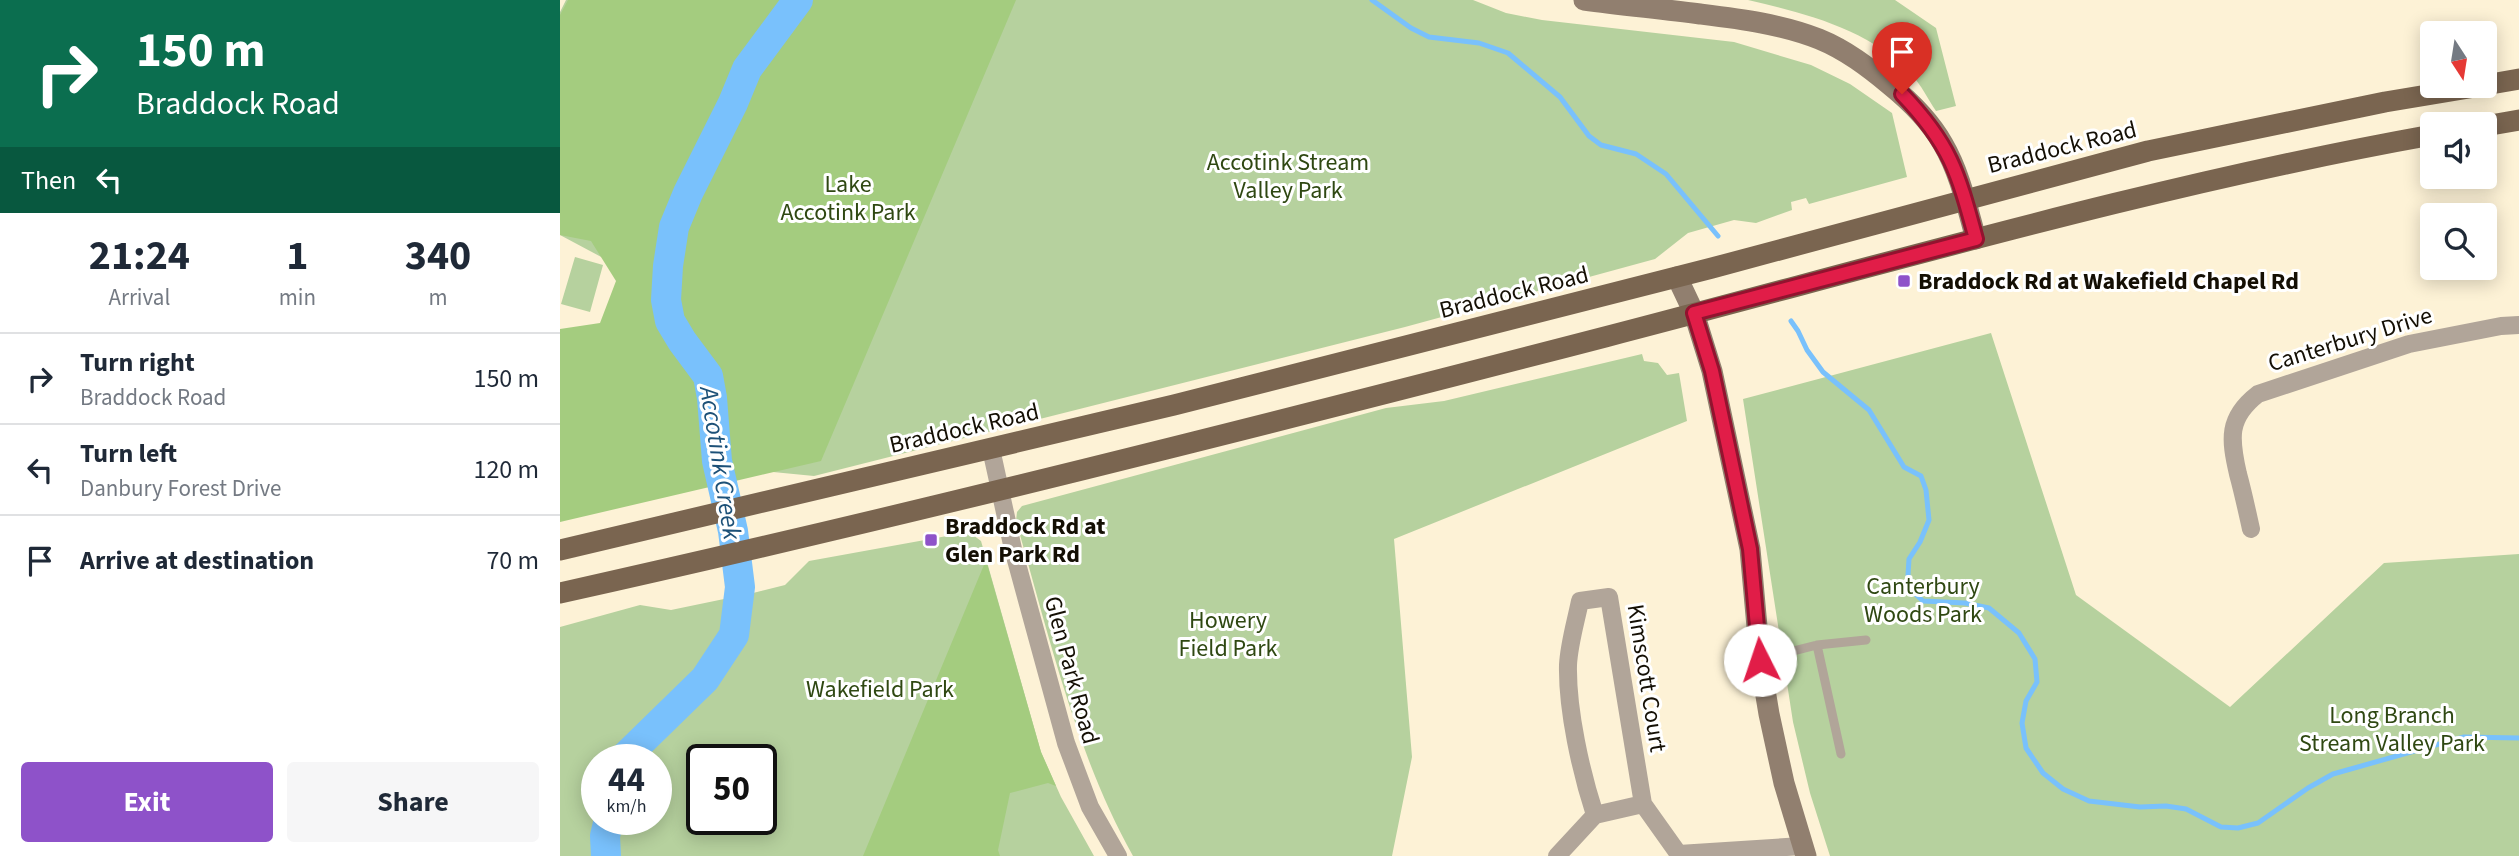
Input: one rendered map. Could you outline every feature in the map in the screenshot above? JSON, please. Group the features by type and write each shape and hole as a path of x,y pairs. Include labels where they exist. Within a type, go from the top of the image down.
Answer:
{"main road":[{"path":"1584,0 1747,20 1819,39 1846,52 1902,94 1927,120 1955,166 1976,239"},
{"name":"Braddock Road","path":"2497,83 2519,79"},
{"name":"Braddock Road","path":"560,550 1201,399 1677,277 2148,151 2420,96"},
{"path":"2497,124 2519,120"},
{"path":"560,593 999,490 2240,173 2420,137"},
{"path":"1677,277 1694,313 1712,371 1750,549 1760,660 1769,714 1784,783 1804,851"}],"street":[{"name":"Canterbury Drive","path":"2251,529 2232,445 2233,429 2238,415 2252,398 2268,389 2409,344 2519,325"},
{"name":"Glen Park Road","path":"991,449 999,490 1066,743 1090,807 1118,856"},
{"name":"Kimscott Court","path":"1595,815 1588,794 1569,698 1568,662 1580,601 1609,597 1643,804"},
{"path":"1558,856 1595,815 1643,804 1679,855 1804,851"}],"lane":[{"path":"1760,660 1817,645 1866,640"},
{"path":"1817,645 1841,754"}],"green space":[{"name":"Accotink Stream Valley Park","path":"566,0 1473,0 1506,13 1542,20 1734,42 1811,65 1850,84 1892,113 1907,177 1809,204 1806,198 1791,202 1792,210 1756,223 1734,220 1688,233 1655,259 1405,327 814,476 773,472 680,299 560,235 560,12"},
{"name":"Lake Accotink Park","path":"568,0 1016,0 821,461 560,522 560,329 600,323 616,281 591,241 560,235 560,15"},
{"path":"1748,0 1895,0 1936,28 1956,106 1936,111 1912,75 1895,59 1857,35 1814,18"},
{"path":"575,257 603,265 590,312 561,304"},
{"path":"1991,333 2076,595 2230,707 2384,563 2519,554 2519,856 1830,856 1810,793 1793,722 1743,399"},
{"name":"Howery Field Park","path":"1642,354 1644,361 1658,363 1667,375 1679,373 1687,421 1394,539 1412,757 1392,856 1133,856 1095,776 1065,692 1016,521 1017,512 1022,506 1386,408 1444,401"},
{"name":"Wakefield Park","path":"969,532 981,541 1041,752 1061,797 1094,856 560,856 560,627 640,605 671,610 785,585 809,561"},
{"path":"986,560 1041,752 1056,786 1048,783 1010,793 998,850 1000,856 863,856"}],"waterway":[{"name":"Accotink Creek","path":"638,744 705,679 734,635 740,587 733,531 717,461 708,376 670,321 666,300 674,227 747,69 798,0"},
{"path":"1372,0 1411,28 1429,37 1479,43 1508,53 1560,97 1589,136 1601,145 1636,154 1666,174 1718,236"},
{"path":"1791,321 1823,372 1869,410 1904,467 1921,476 1926,490 1929,520 1909,559 1908,575 1912,591 1923,601 1965,603 1989,608 2019,633 2035,659 2037,682 2026,701 2022,723 2026,748 2043,773 2063,789 2089,801 2186,809 2221,827 2238,828 2258,823 2333,774 2464,737 2519,738"},
{"name":"Accotink Creek","path":"605,835 606,856"}],"place":[{"name":"Braddock Rd at Wakefield Chapel Rd","path":"1904,281"},
{"name":"Braddock Rd at Glen Park Rd","path":"931,540"}],"route":[{"path":"1760,660 1750,549 1712,371 1694,313 1976,239 1955,166 1927,120 1902,94"}],"park label":[{"name":"Canterbury Woods Park","path":"1923,600"},
{"name":"Long Branch Stream Valley Park","path":"2392,729"}]}
